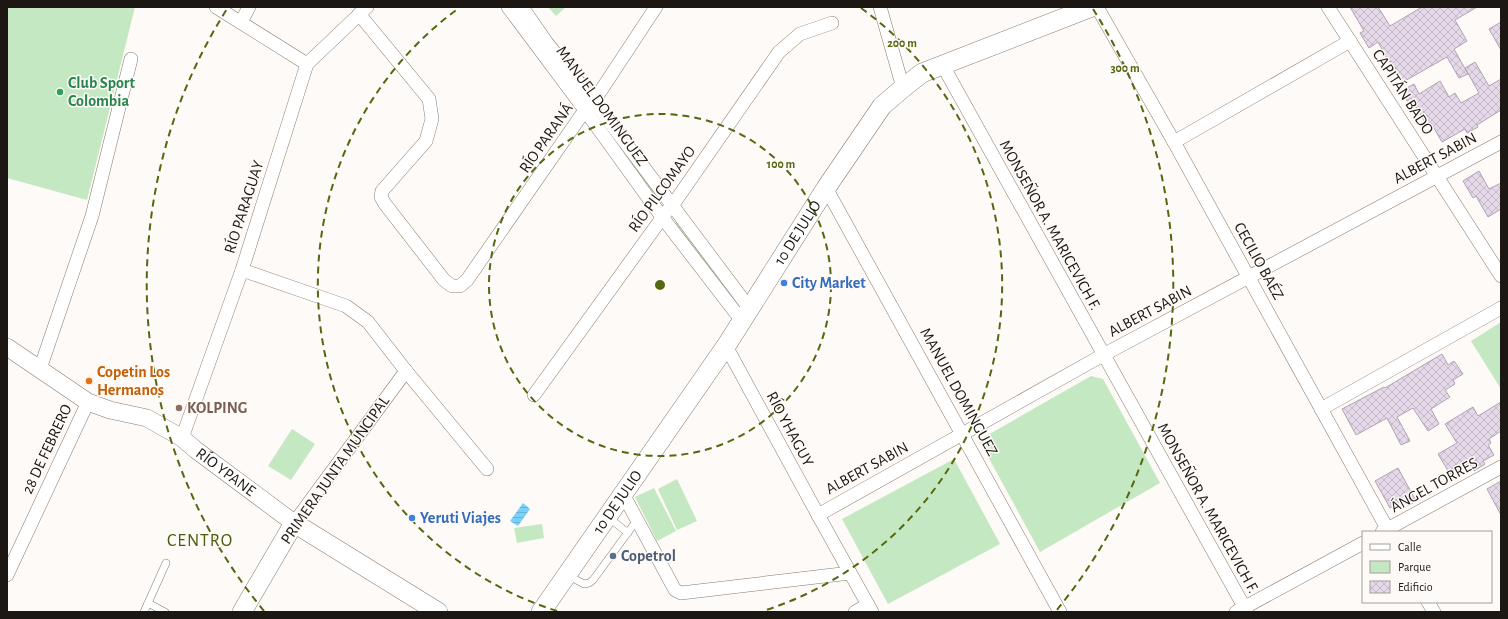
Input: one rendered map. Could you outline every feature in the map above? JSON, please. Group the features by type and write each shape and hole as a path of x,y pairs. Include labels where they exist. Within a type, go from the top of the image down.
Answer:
{"main road":[{"name":"10 DE JULIO","path":"541,612 726,346 826,188 882,106 922,73 1068,12 1092,7"},
{"name":"PRIMERA JUNTA MUNCIPAL","path":"242,612 294,523"},
{"name":"RÍO YPANE","path":"294,523 438,612"}],"street":[{"path":"216,7 307,64"},
{"path":"241,22 249,7"},
{"name":"MANUEL DOMINGUEZ","path":"508,7 662,217 746,315"},
{"name":"MANUEL DOMINGUEZ","path":"522,7 547,43 594,101 672,206 746,315"},
{"name":"RÍO PARANÁ","path":"363,11 429,99 432,119 426,140 382,191 381,197 444,280 452,286 460,286 467,280 585,110 594,101 656,7"},
{"path":"880,7 903,88"},
{"name":"CECILIO BAÉZ","path":"1097,7 1174,142 1321,408 1386,531"},
{"name":"CAPITÁN BADO","path":"1328,7 1501,276"},
{"name":"RÍO PARAGUAY","path":"182,438 242,270 307,64 363,11"},
{"name":"RÍO PILCOMAYO","path":"534,395 662,217 672,206 779,52 800,34 832,23"},
{"path":"1174,142 1350,41"},
{"path":"40,369 92,216 131,59"},
{"name":"MONSEÑOR A. MARICEVICH F.","path":"942,64 1242,611"},
{"name":"ALBERT SABIN","path":"818,515 1103,356 1501,142"},
{"name":"MANUEL DOMINGUEZ","path":"826,188 1060,612"},
{"path":"242,270 346,306 368,322 406,371 487,468"},
{"path":"1321,408 1501,308"},
{"name":"RÍO YHAGUY","path":"726,346 870,608"},
{"name":"RÍO YPANE","path":"7,348 88,402 110,410 147,418 182,438 294,523"},
{"name":"PRIMERA JUNTA MUNCIPAL","path":"294,523 406,371"},
{"name":"28 DE FEBRERO","path":"7,576 88,402"},
{"name":"ÁNGEL TORRES","path":"1386,531 1501,467"},
{"path":"623,494 674,590 681,593 850,573"},
{"path":"1242,611 1362,544"},
{"path":"1429,603 1434,612"},
{"path":"856,612 870,608"}],"lane":[{"path":"608,517 628,533"},
{"path":"567,575 584,584 593,580 637,520"},
{"path":"144,612 166,563"},
{"path":"148,603 165,612"}],"green space":[{"name":"Club Sport Colombia","path":"7,7 135,7 87,200 7,178"},
{"path":"548,7 566,7 556,16"},
{"path":"596,115 662,202 660,203"},
{"path":"676,222 737,303 736,305 675,224"},
{"path":"1501,322 1501,389 1471,341"},
{"path":"1091,376 1103,379 1160,483 1040,552 979,440"},
{"path":"292,429 315,444 291,480 268,466"},
{"path":"954,459 1000,544 888,604 842,519"},
{"path":"677,479 697,521 677,530 658,489"},
{"path":"654,488 676,531 657,541 635,497"},
{"path":"542,524 544,538 517,543 514,528"}],"water":[{"path":"523,503 530,509 518,526 510,521"}],"building":[{"path":"1350,7 1378,7 1390,26 1422,7 1477,7 1455,20 1467,41 1454,49 1468,74 1459,78 1447,57 1403,82 1391,61 1389,62 1378,42 1369,48 1360,33 1364,31"},
{"path":"1501,22 1501,50 1489,29"},
{"path":"1475,62 1489,86 1501,79 1501,110 1467,133 1465,129 1442,142 1431,123 1427,126 1411,98 1407,101 1401,91 1414,84 1419,94 1440,81 1449,97 1455,93 1461,103 1479,93 1465,68"},
{"path":"1479,171 1489,189 1501,183 1501,209 1488,217 1476,196 1473,198 1463,181"},
{"path":"1442,354 1448,365 1454,361 1463,374 1453,380 1455,384 1445,390 1450,397 1431,409 1439,424 1428,431 1413,408 1397,417 1410,441 1401,445 1387,418 1356,435 1342,409 1384,387 1385,388"},
{"path":"1501,402 1501,431 1489,439 1491,443 1488,445 1494,455 1483,461 1485,464 1474,471 1469,463 1450,474 1438,454 1457,443 1445,424 1473,407 1478,416"},
{"path":"1398,468 1416,501 1408,506 1404,500 1390,508 1375,481"},
{"path":"1501,481 1501,515 1487,489"}],"place":[{"name":"Club Sport Colombia","path":"60,92"},
{"name":"City Market","path":"784,283"},
{"name":"Copetin Los Hermanos","path":"89,381"},
{"name":"KOLPING","path":"179,408"},
{"name":"Yeruti Viajes","path":"412,518"},
{"name":"Copetrol","path":"613,556"}],"district":[{"name":"CENTRO","path":"200,541"}]}
